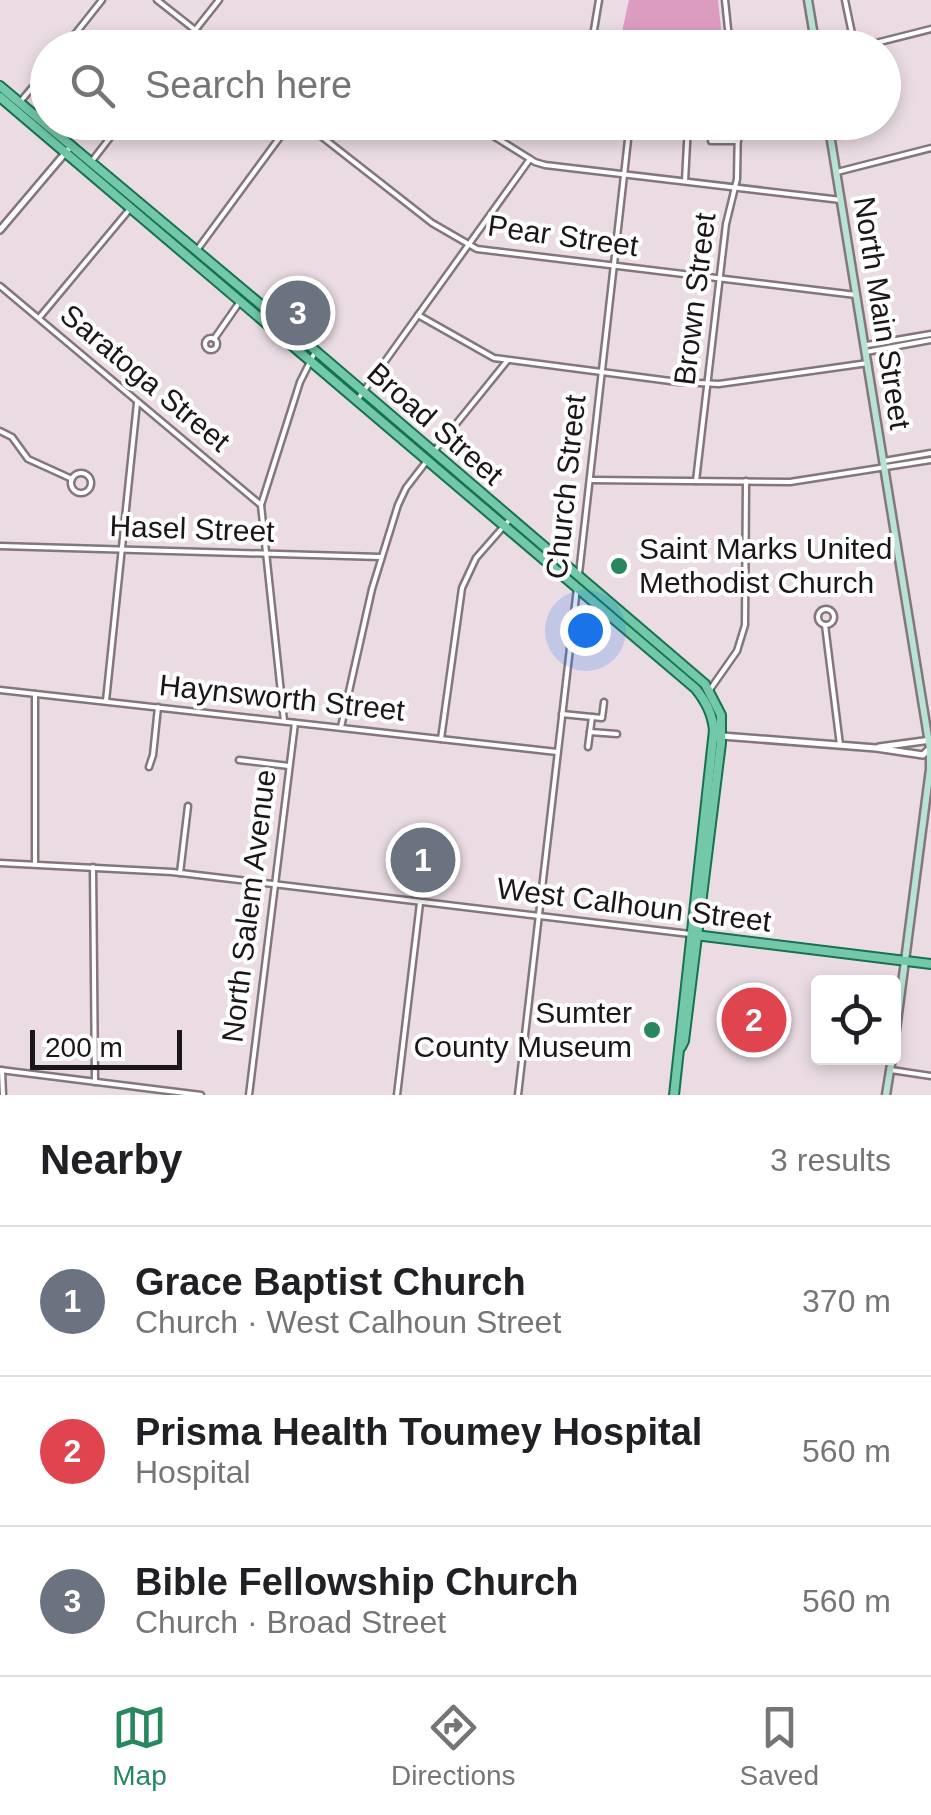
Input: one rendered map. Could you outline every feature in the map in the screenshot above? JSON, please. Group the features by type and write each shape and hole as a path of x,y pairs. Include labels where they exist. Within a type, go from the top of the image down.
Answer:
{"main road":[{"path":"808,0 813,30"},
{"name":"Broad Street","path":"0,86 30,111"},
{"name":"Broad Street","path":"0,97 30,119"},
{"name":"Broad Street","path":"58,140 69,148"},
{"name":"Broad Street","path":"60,140 131,207 241,300 314,355"},
{"name":"North Main Street","path":"831,140 930,745 926,837 901,986"},
{"name":"Broad Street","path":"88,165 197,250 577,587 707,695"},
{"name":"Broad Street","path":"508,522 578,576 707,695"},
{"path":"674,1095 718,736 707,695"},
{"name":"West Calhoun Street","path":"694,935 931,964"},
{"path":"886,1095 891,1065"}],"street":[{"path":"78,30 102,0"},
{"path":"157,0 195,30 218,0"},
{"path":"594,30 600,0"},
{"path":"726,0 728,30"},
{"path":"845,0 852,30"},
{"path":"901,37 931,29"},
{"path":"20,102 30,90"},
{"path":"88,165 108,140"},
{"path":"197,250 278,140"},
{"name":"Pear Street","path":"326,140 424,217 468,246 501,254 856,295"},
{"path":"499,140 545,165 841,200"},
{"name":"Church Street","path":"518,1095 628,140"},
{"path":"685,181 687,140"},
{"path":"710,141 738,141"},
{"name":"Brown Street","path":"696,481 738,141"},
{"path":"0,230 69,148"},
{"path":"837,172 931,148"},
{"path":"361,395 530,159"},
{"path":"40,318 131,207"},
{"name":"Saratoga Street","path":"0,286 262,504"},
{"path":"214,339 241,300"},
{"path":"418,315 483,353 507,361 602,373 707,384 868,363"},
{"path":"866,349 931,337"},
{"path":"284,721 262,504 314,355"},
{"path":"341,728 382,557 402,494 507,361"},
{"path":"106,701 137,401"},
{"path":"0,431 12,437 32,462 72,479"},
{"path":"590,480 803,481 931,457"},
{"path":"707,695 736,651 744,625 746,481"},
{"path":"441,739 459,597 472,564 508,522"},
{"name":"Hasel Street","path":"0,546 382,557"},
{"path":"826,625 840,745"},
{"name":"Haynsworth Street","path":"0,690 558,752"},
{"path":"35,864 36,694"},
{"path":"562,714 602,718 604,702"},
{"path":"148,767 158,707"},
{"path":"588,746 592,717"},
{"name":"North Salem Avenue","path":"249,1095 295,722"},
{"path":"590,732 618,734"},
{"path":"718,736 923,755 930,745"},
{"path":"876,748 930,745"},
{"path":"238,760 289,766"},
{"path":"180,873 188,806"},
{"name":"West Calhoun Street","path":"0,863 180,873 694,935"},
{"path":"93,866 95,1082"},
{"path":"397,1095 420,902"},
{"path":"3,1095 1,1070 144,1092 201,1095"},
{"path":"890,1070 931,1076"}],"shaded area":[{"path":"629,0 718,0 721,30 622,30"}],"place":[{"name":"Bible Fellowship Church","path":"298,313"},
{"name":"Saint Marks United Methodist Church","path":"619,566"},
{"name":"Grace Baptist Church","path":"423,860"},
{"name":"Prisma Health Toumey Hospital","path":"754,1020"},
{"name":"Sumter County Museum","path":"652,1030"}]}
